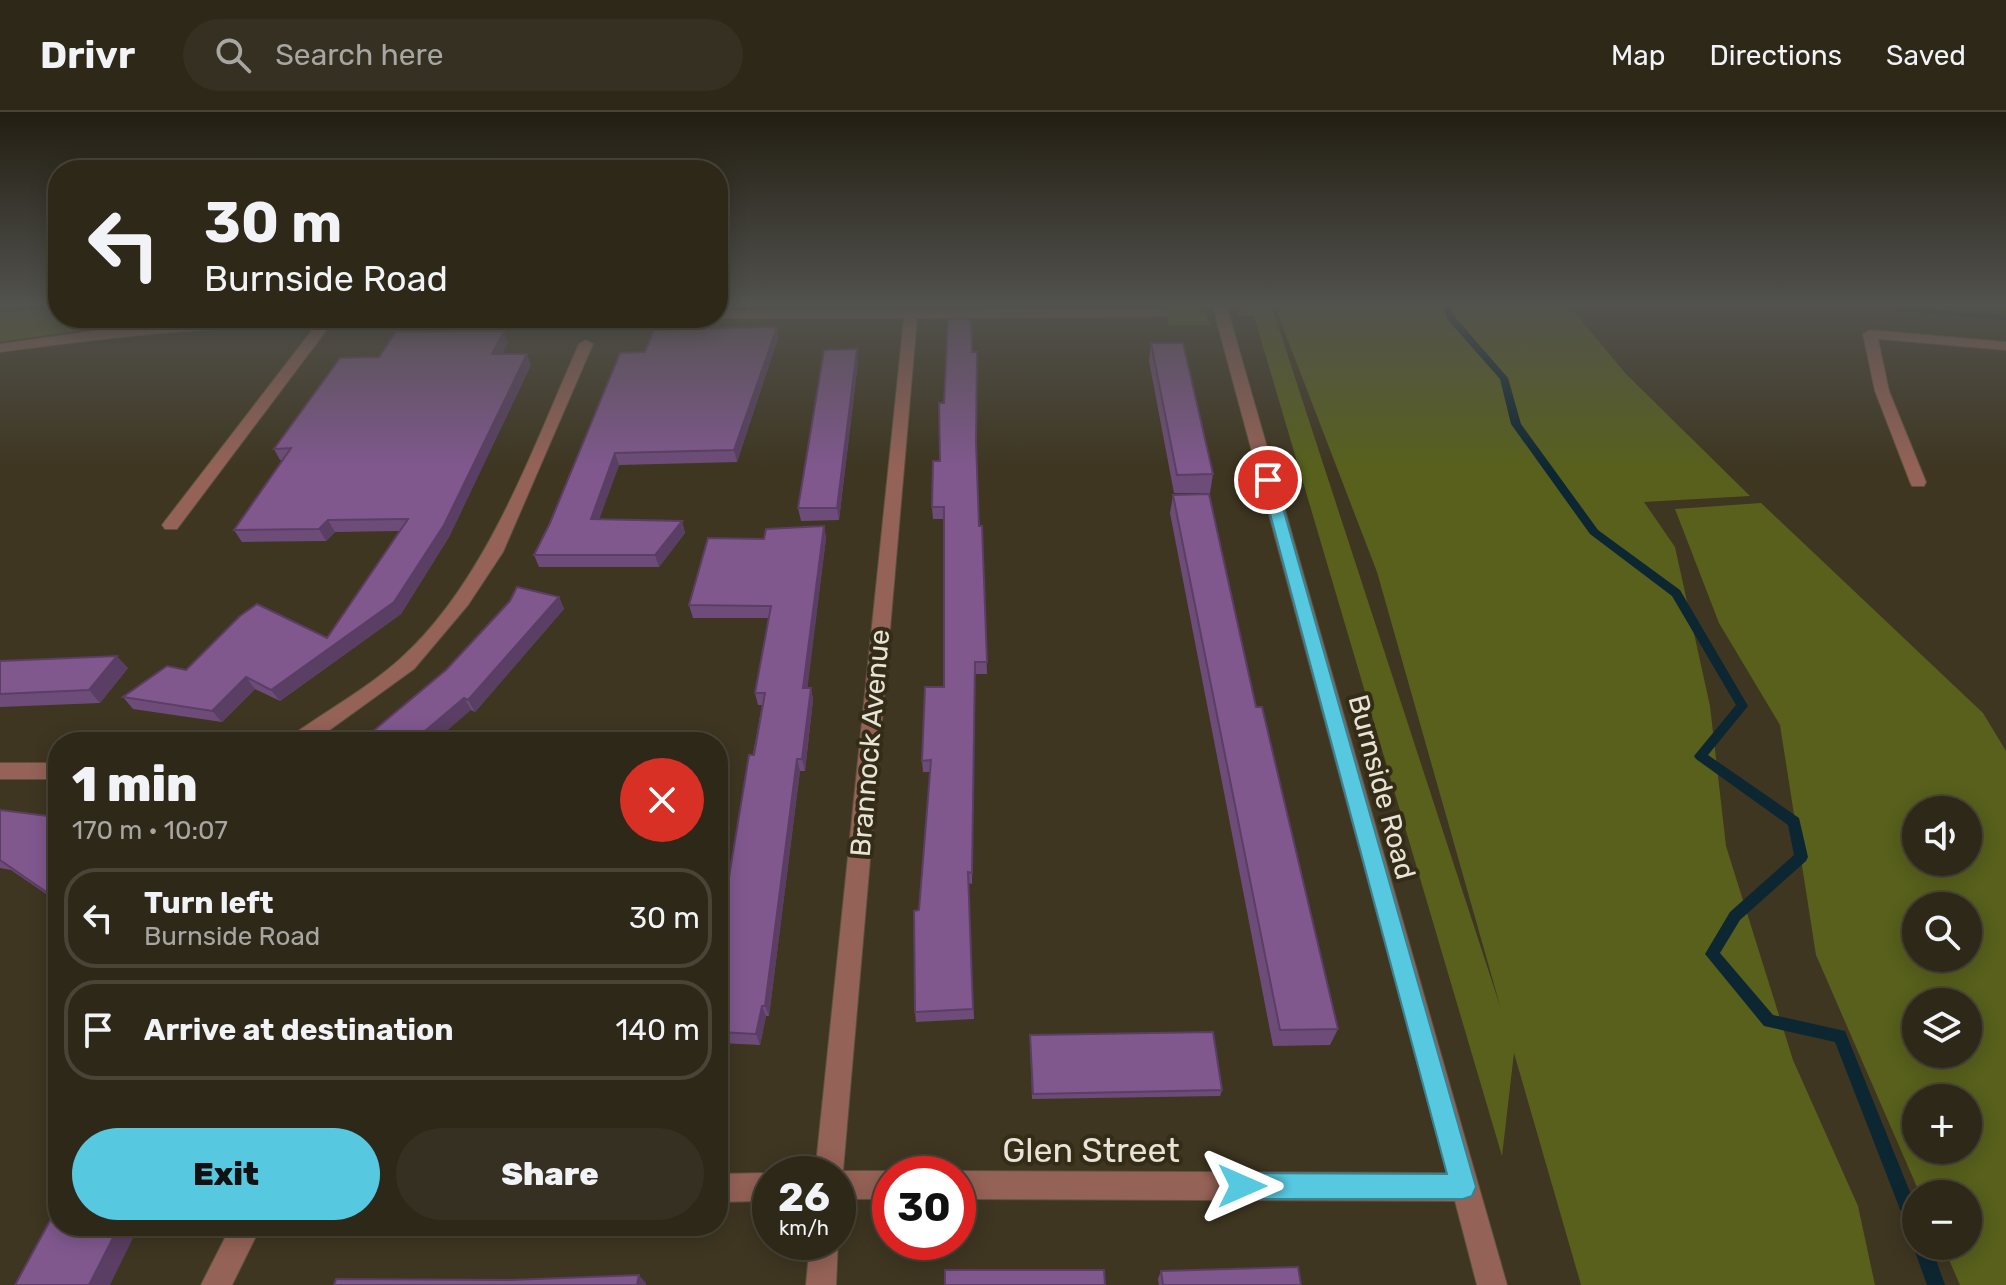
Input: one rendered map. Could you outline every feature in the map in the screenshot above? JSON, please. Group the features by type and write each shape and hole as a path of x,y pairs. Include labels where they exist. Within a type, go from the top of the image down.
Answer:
{"street":[{"path":"171,525 298,359"},
{"path":"312,732 407,664 461,601 494,552 579,359"},
{"name":"Brannock Avenue","path":"831,1156 907,359"},
{"name":"Burnside Road","path":"1234,359 1492,1285"},
{"path":"1875,359 1882,391 1918,482"},
{"path":"0,771 48,771"},
{"name":"Glen Street","path":"976,1185 1463,1187"},
{"path":"728,1188 752,1187"},
{"path":"216,1285 242,1236"},
{"path":"821,1285 823,1260"}],"green space":[{"path":"1267,359 1289,359 1501,1009 1377,572 1295,359 1613,359 1750,496 1644,502 1675,547 1710,706 1726,846 1793,1060 1858,1206 1875,1285 1581,1285 1514,1053 1502,1156"},
{"path":"1761,503 1983,713 2006,751 2006,1285 1960,1285 1949,1260 1982,1260 1982,1180 1914,1180 1907,1164 1982,1164 1982,1084 1902,1084 1902,1153 1816,955 1780,725 1719,623 1675,509"}],"building":[{"path":"339,359 525,359 444,525 394,602 271,690 246,677 212,711 123,697 167,666 186,670 240,616 257,604 327,638 408,519 328,520 319,529 234,530 291,448 274,449"},
{"path":"618,359 766,359 734,450 615,453 591,519 682,521 655,555 534,555"},
{"path":"823,359 856,359 837,508 798,508"},
{"path":"946,359 977,359 976,442 987,662 975,662 972,873 968,872 973,1009 915,1012 914,911 919,910 931,760 922,761 925,687 944,687 944,507 932,507 933,461 940,461 939,403 944,403"},
{"path":"1154,359 1187,359 1213,474 1177,475"},
{"path":"1209,494 1256,707 1262,707 1338,1029 1280,1030 1173,495"},
{"path":"824,526 803,688 811,688 802,759 797,759 765,1006 762,1006 756,1034 728,1033 728,883 749,755 754,755 765,693 755,693 771,606 689,605 708,538 764,539 766,529"},
{"path":"517,587 559,597 468,700 464,698 424,732 372,732 446,670 510,601"},
{"path":"117,656 89,690 0,694 0,661"},
{"path":"0,810 48,816 48,893 0,860"},
{"path":"1213,1032 1222,1090 1033,1094 1030,1035"},
{"path":"48,1224 48,1236 114,1236 89,1285 15,1285"},
{"path":"1298,1267 1301,1285 1163,1285 1161,1271"},
{"path":"945,1270 1104,1270 1105,1285 945,1285"},
{"path":"639,1275 637,1285 334,1285 336,1279 510,1280"}],"waterway":[{"path":"1487,359 1504,378 1516,424 1594,532 1676,593 1742,706 1700,756 1794,822 1801,857 1735,916 1712,954 1769,1021 1840,1036 1902,1193"},
{"path":"1927,1260 1936,1285"}],"route":[{"path":"1242,1186 1463,1187 1268,480"}]}
